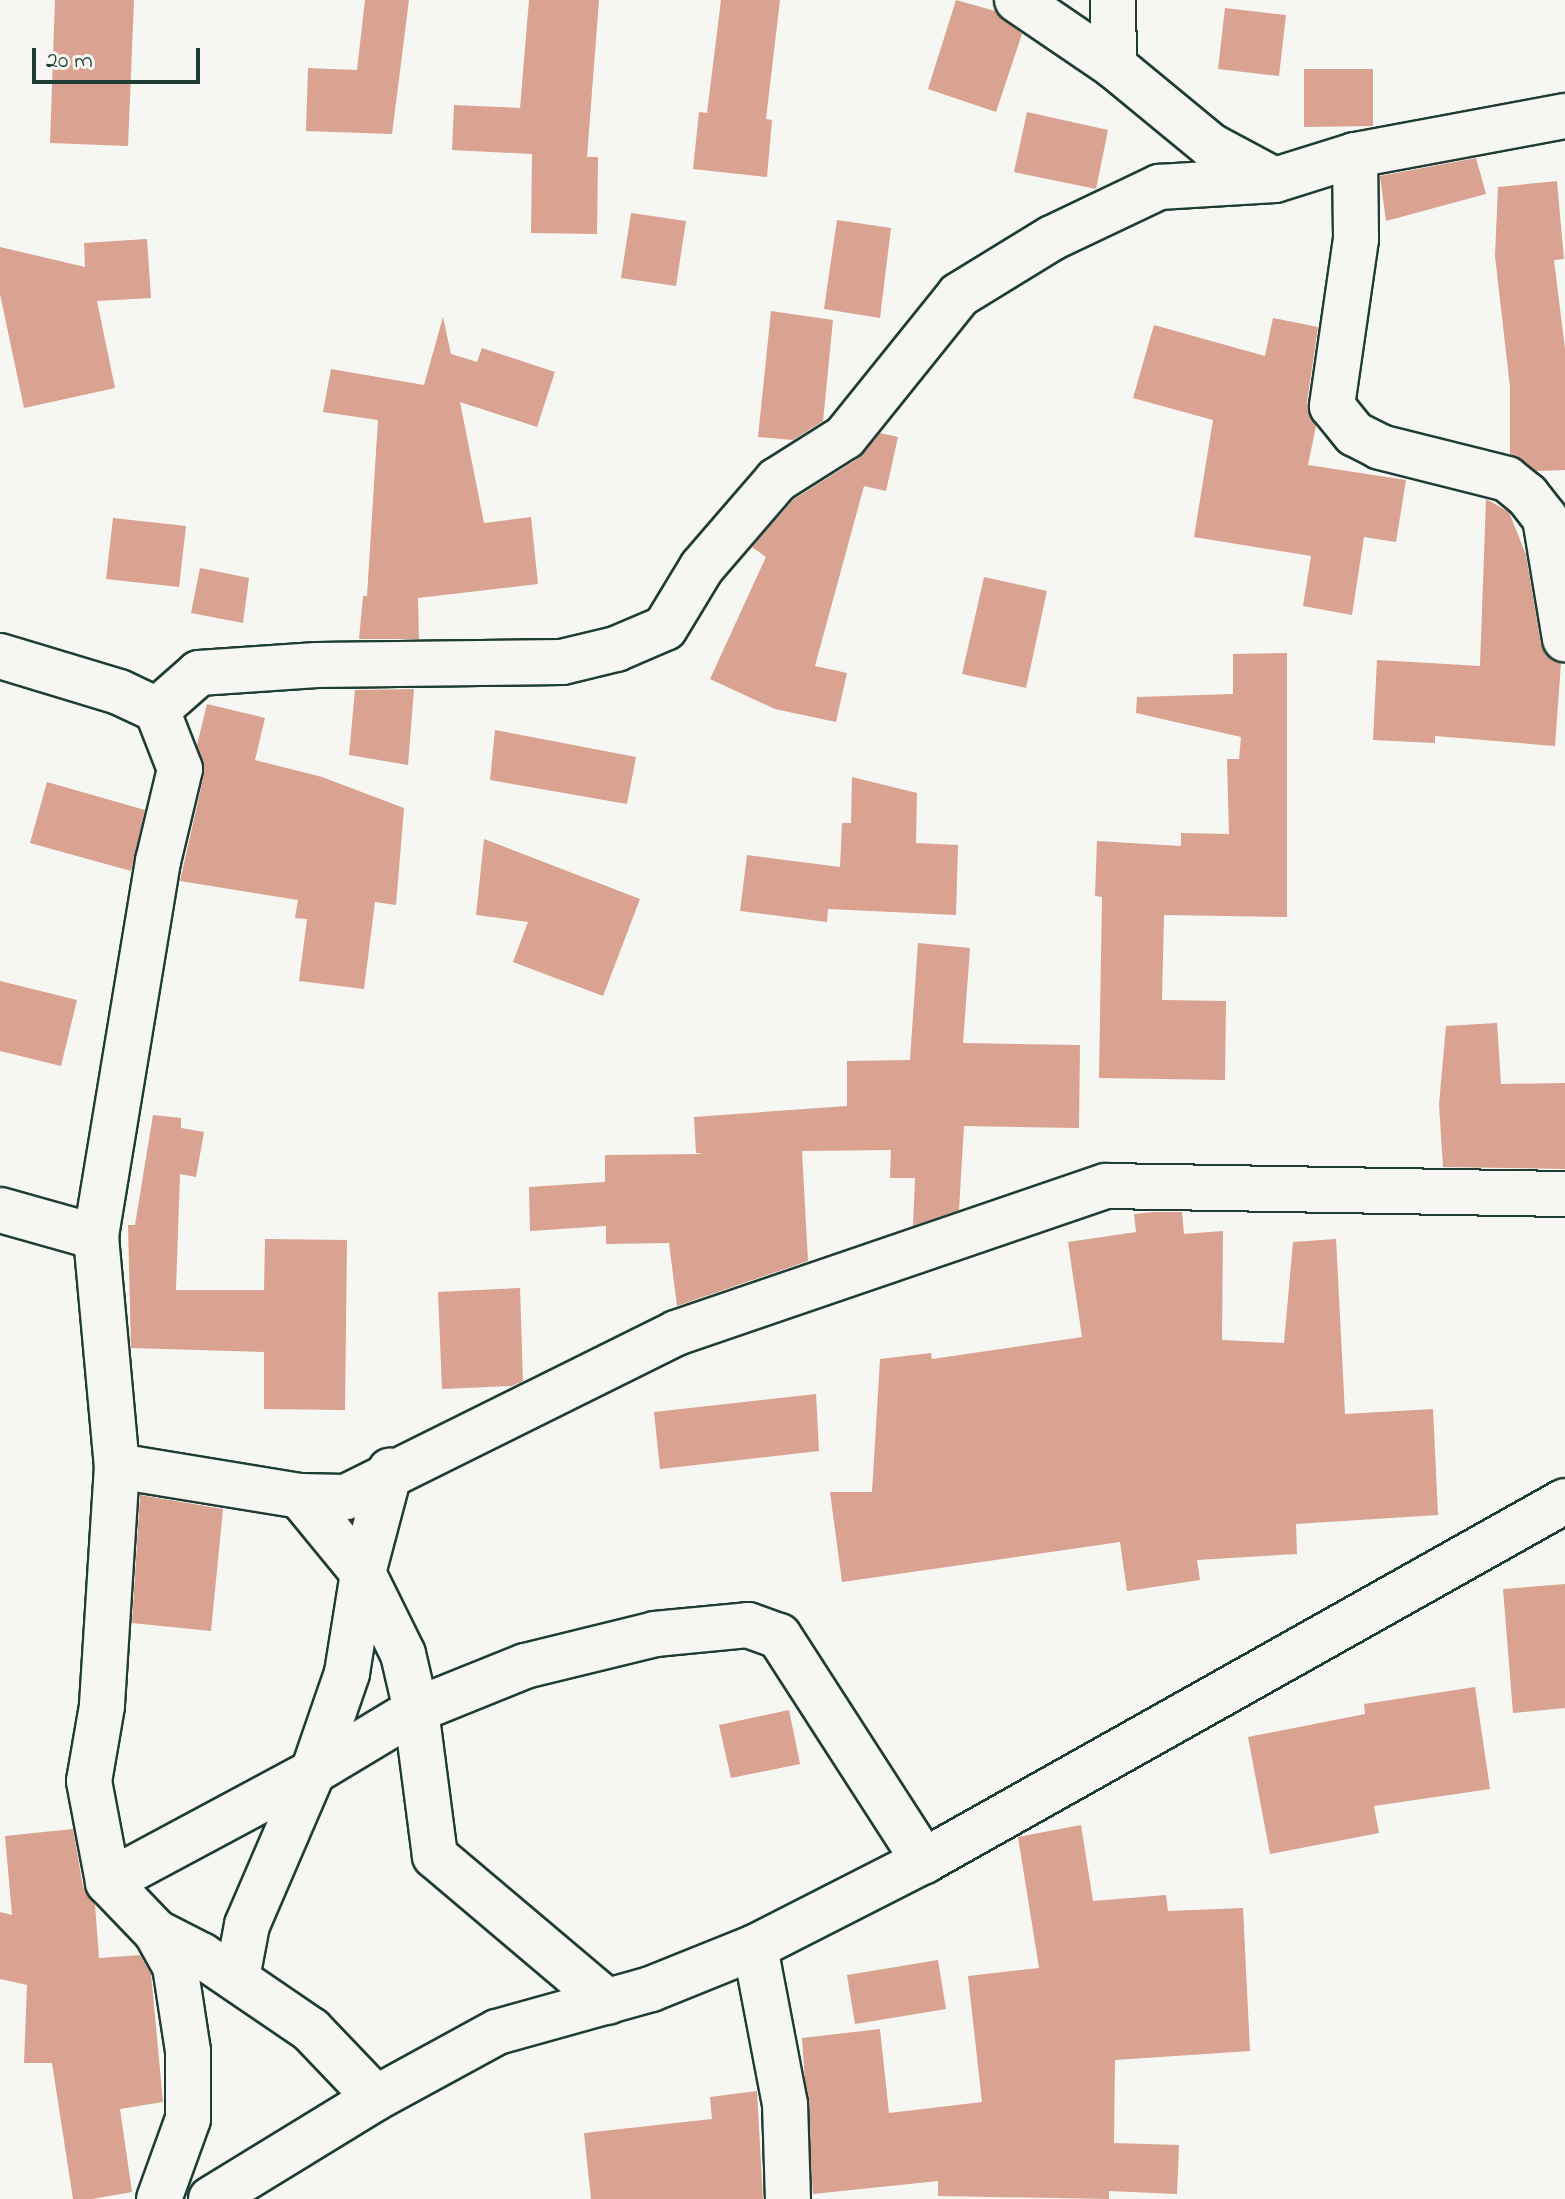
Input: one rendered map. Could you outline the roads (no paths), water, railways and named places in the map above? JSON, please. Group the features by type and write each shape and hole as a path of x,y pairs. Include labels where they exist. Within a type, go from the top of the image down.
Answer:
{"street":[{"path":"1017,0 1114,66 1211,146 1275,180"},
{"path":"1113,0 1114,66"},
{"path":"157,710 199,673 317,665 562,662 616,649 665,628 702,567 777,480 845,437 959,295 1052,238 1159,187 1275,180 1355,155 1565,116"},
{"path":"1355,155 1356,239 1332,406 1355,434 1380,447 1507,479 1527,495 1545,518 1565,639"},
{"path":"0,656 119,692 157,710 180,769 158,861 96,1237 117,1466 102,1706 89,1781 108,1882 156,1932 175,1966 188,2051 188,2119 159,2199"},
{"path":"117,1466 300,1496 346,1497 390,1471 676,1333 1106,1186 1565,1194"},
{"path":"0,1210 96,1237"},
{"path":"237,1978 247,1925 313,1772 347,1673 363,1573 390,1471"},
{"path":"300,1496 363,1573 403,1654 416,1710 435,1856 608,2002"},
{"path":"216,2198 376,2098 497,2032 608,2002 755,1947 924,1861 1565,1501"},
{"path":"108,1882 313,1772 416,1710 525,1666 655,1634 748,1625 779,1636 924,1861"},
{"path":"156,1932 237,1978 311,2030 376,2098"},
{"path":"755,1947 785,2104 788,2199"}]}
